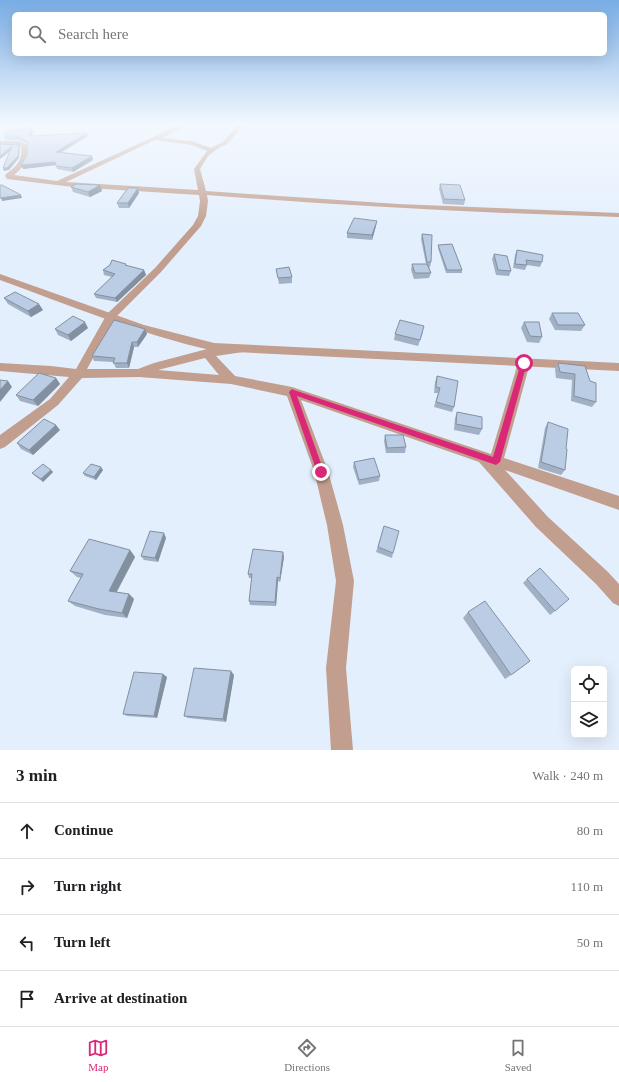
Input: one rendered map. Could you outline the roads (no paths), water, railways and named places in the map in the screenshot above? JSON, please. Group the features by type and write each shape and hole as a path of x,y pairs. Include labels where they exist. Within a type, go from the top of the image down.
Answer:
{"street":[{"path":"24,159 20,168 9,176 10,177 57,184 99,185 303,201 539,214 619,215"},
{"path":"57,184 111,159"},
{"path":"0,443 54,402 79,374 111,316 158,270 196,226 202,216 204,201 197,169 203,159"},
{"path":"0,276 140,328 178,339 214,347 619,367"},
{"path":"139,373 154,367 207,353 242,349"},
{"path":"207,353 231,380"},
{"path":"490,460 524,363"},
{"path":"0,367 51,370 79,374 139,373 231,380 292,392 619,503"},
{"path":"292,392 321,472 335,525 345,581 336,668 342,750"},
{"path":"490,460 542,522 619,596"}]}
